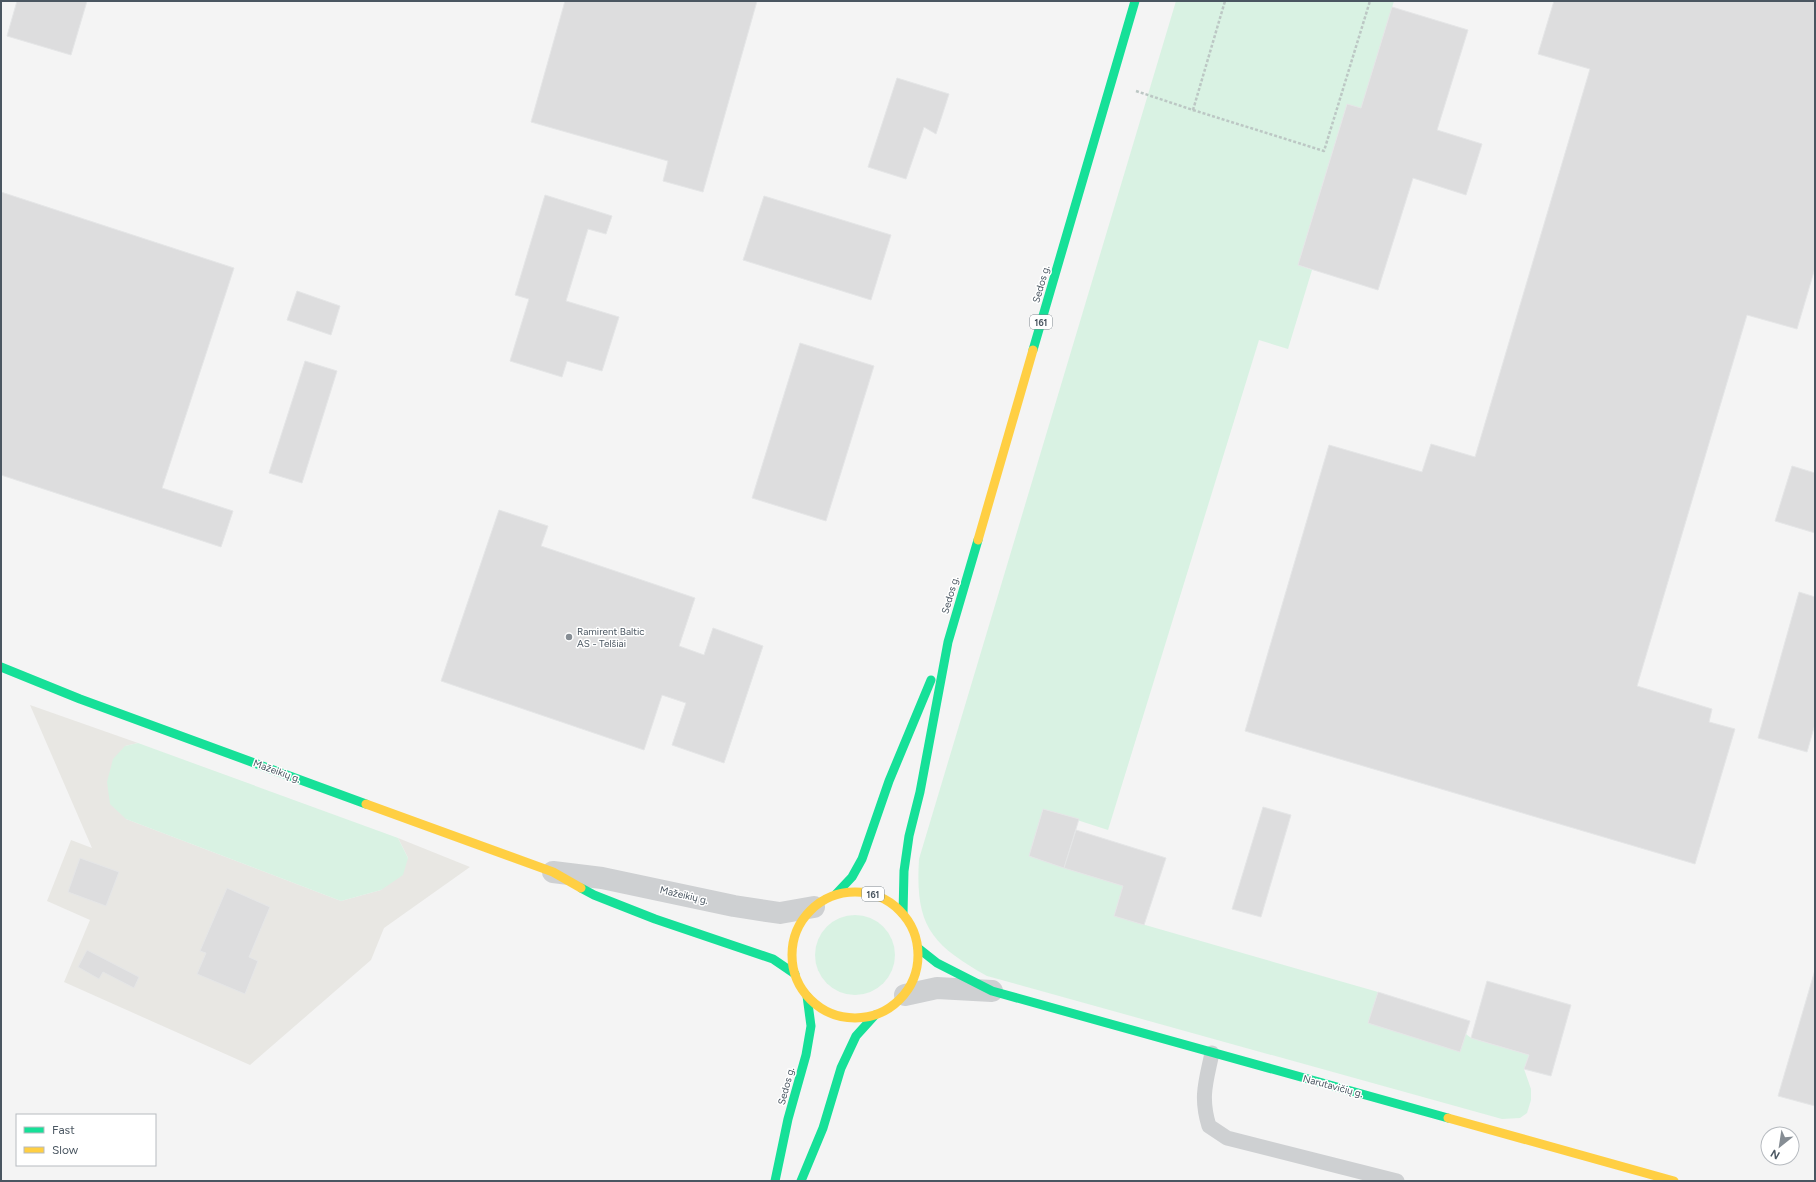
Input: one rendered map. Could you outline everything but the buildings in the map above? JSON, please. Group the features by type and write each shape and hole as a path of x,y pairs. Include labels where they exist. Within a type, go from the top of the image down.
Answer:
{"main road":[{"name":"Sedos g.","path":"903,914 904,871 909,836 920,792 948,642 1135,1"},
{"name":"Sedos g.","path":"836,894 860,892 873,894 884,898 903,914 910,924 918,948 916,972 905,995 896,1003 875,1015 862,1018 838,1016 816,1004 807,996 795,974 792,950 794,938 805,916 814,907 836,894 852,877 862,859 889,781 948,642"},
{"name":"Mažeikių g.","path":"1,667 80,699 553,872 594,896 655,919 773,959 795,974"},
{"name":"Narutavičių g.","path":"918,948 937,963 992,991 1674,1181"},
{"name":"Sedos g.","path":"775,1181 788,1119 811,1026 807,996"},
{"name":"Sedos g.","path":"801,1181 823,1128 841,1068 856,1036 875,1015"}],"street":[{"name":"Mažeikių g.","path":"553,872 602,878 734,906 780,913 814,907"},
{"name":"Narutavičių g.","path":"905,995 937,988 992,991"}],"lane":[{"path":"1212,1053 1203,1095 1204,1109 1209,1126 1227,1138 1397,1181"}],"path":[{"path":"1193,110 1225,1"},
{"path":"1111,83 1324,151 1370,1"}],"shaded area":[{"path":"30,705 138,743 125,746 126,819 341,901 381,890 408,858 398,838 470,867 384,928 371,960 250,1065 64,982 90,920 47,901 71,840 92,848"}],"green space":[{"path":"1176,1 1394,1 1361,108 1347,105 1298,265 1312,270 1288,349 1259,340 1108,830 1043,809 1029,856 1123,886 1114,916 1378,992 1369,1023 1460,1051 1466,1034 1471,1038 1529,1055 1524,1069 1531,1089 1531,1100 1527,1113 1520,1118 1502,1119 987,976 952,954 939,942 930,930 924,917 920,901 918,882 919,859"},
{"path":"138,743 398,838 408,858 403,875 381,890 341,901 126,819 110,804 107,782 113,759 125,746"},
{"path":"855,915 870,918 883,927 892,940 895,955 892,970 883,983 870,992 855,995 840,992 827,983 818,970 815,955 818,940 827,927 840,918"}],"traffic: fast":[{"path":"1033,350 1135,1"},
{"path":"903,914 904,871 909,836 920,792 948,642 978,540"},
{"path":"1,667 80,699 366,804"},
{"path":"836,894 852,877 862,859 889,781 931,680"},
{"path":"581,888 594,895 655,919 773,959 795,974"},
{"path":"918,948 937,963 992,991 1448,1118"},
{"path":"775,1181 788,1119 806,1055 811,1026 807,996"},
{"path":"801,1181 823,1128 841,1068 856,1036 875,1015"}],"traffic: slow":[{"path":"978,540 1033,350"},
{"path":"366,804 553,872 581,888"},
{"path":"861,892 885,899 900,910 911,925 917,943 918,955 917,967 911,985 900,1000 885,1011 867,1017 849,1018 825,1011 810,1000 799,985 793,967 792,949 799,925 810,910 825,899 843,893 861,892"},
{"path":"1448,1118 1674,1181"}],"place":[{"name":"Ramirent Baltic AS - Telšiai","path":"569,637"}]}
